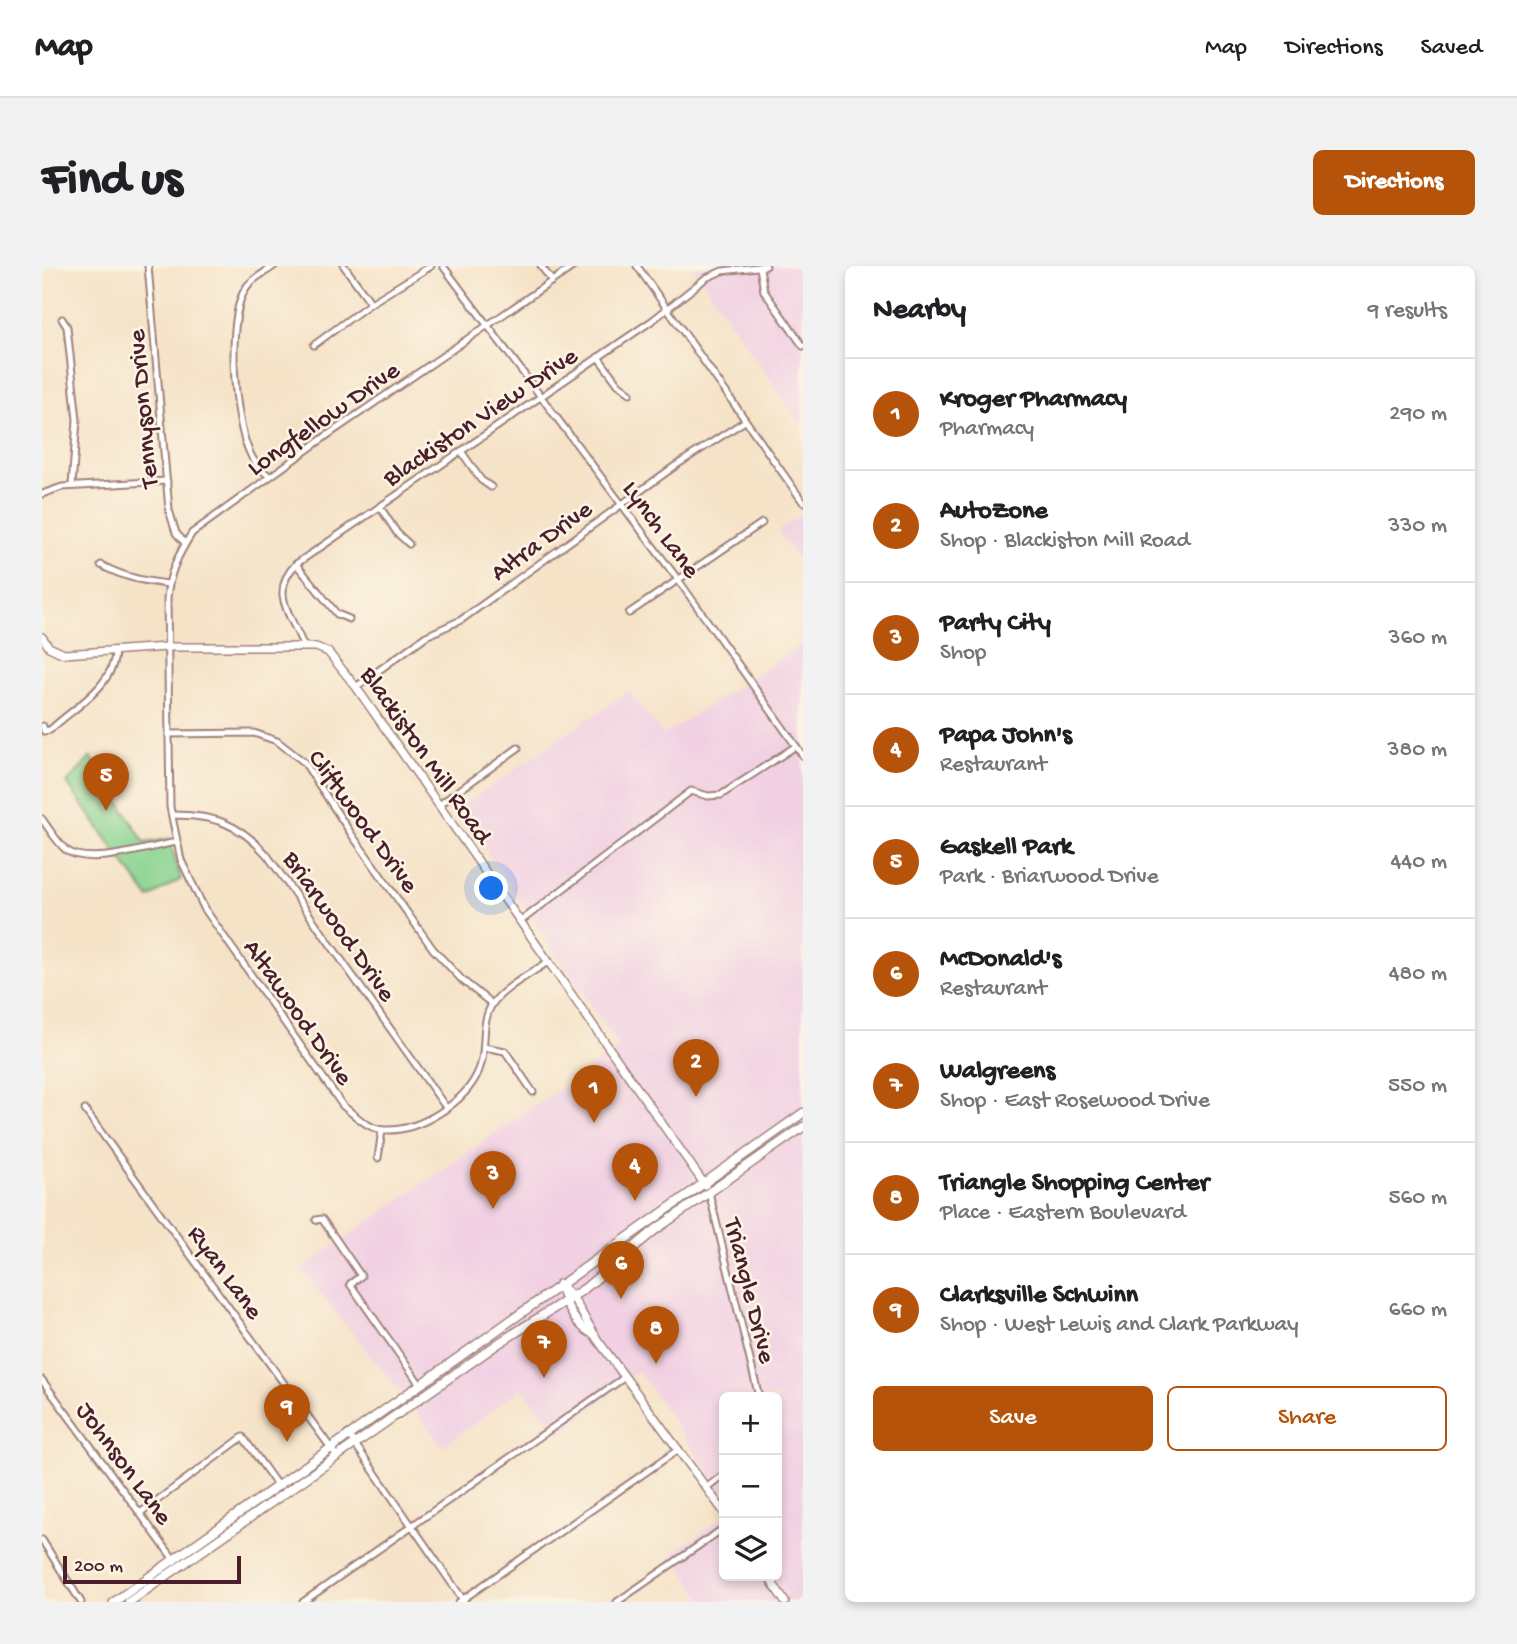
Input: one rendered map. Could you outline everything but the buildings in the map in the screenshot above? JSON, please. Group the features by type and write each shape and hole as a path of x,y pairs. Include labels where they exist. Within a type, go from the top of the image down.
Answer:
{"main road":[{"name":"Blackiston Mill Road","path":"42,637 49,647 64,654 167,647 303,645 326,651 356,687 709,1192"},
{"path":"129,1602 277,1485 803,1113"},
{"path":"114,1602 177,1563 568,1298 709,1192 803,1127"},
{"path":"559,1284 585,1332 595,1335 719,1505"},
{"path":"771,1581 781,1600"}],"street":[{"name":"Tennyson Drive","path":"148,266 169,509 176,533 185,543"},
{"path":"269,477 259,468 248,451 239,422 235,394 235,340 240,302 247,286 274,266"},
{"path":"344,266 371,303"},
{"path":"314,345 371,303 431,266"},
{"name":"Lynch Lane","path":"443,266 679,581 803,756"},
{"path":"541,266 552,281"},
{"name":"Longfellow Drive","path":"167,647 168,584 177,555 192,533 574,266"},
{"path":"638,266 803,502"},
{"path":"763,267 764,291 803,346"},
{"name":"Blackiston View Drive","path":"296,564 667,309 706,278 722,271 763,267"},
{"path":"62,319 67,327 76,421 72,486"},
{"path":"598,357 618,384 630,393"},
{"name":"Altra Drive","path":"356,687 426,636 461,620 622,504 746,421"},
{"path":"461,451 481,480 491,487"},
{"path":"42,494 72,486 167,481"},
{"path":"380,507 397,533 410,544"},
{"path":"629,613 762,523"},
{"path":"303,645 284,610 281,597 288,572 296,564 337,614 349,619"},
{"path":"101,565 117,574 168,584"},
{"name":"Altawood Drive","path":"167,647 172,815 176,842 191,885 204,908 343,1106 365,1123 382,1130"},
{"path":"43,726 44,731 50,730 100,687 113,669 115,651"},
{"name":"Cliftwood Drive","path":"169,734 254,733 277,741 304,762 433,949 462,980 492,1004"},
{"path":"521,921 691,791 708,796 721,795 796,746"},
{"path":"439,805 518,748"},
{"name":"Briarwood Drive","path":"172,815 202,815 250,836 267,855 445,1107"},
{"path":"42,819 67,850 85,857 176,842"},
{"path":"378,1158 382,1130 422,1123 461,1095 476,1077 484,1046 485,1024 492,1004 549,961"},
{"path":"484,1046 505,1051 533,1092"},
{"name":"Ryan Lane","path":"85,1110 337,1455"},
{"name":"Triangle Drive","path":"709,1192 758,1392"},
{"path":"316,1220 322,1219 361,1276 351,1284 419,1383"},
{"path":"303,1602 625,1377"},
{"name":"Johnson Lane","path":"42,1380 177,1563"},
{"path":"348,1434 462,1601 679,1449"},
{"path":"140,1513 243,1437 277,1485"},
{"path":"706,1488 719,1478"},
{"path":"617,1602 719,1531"},
{"path":"42,1540 81,1602"}],"shaded area":[{"path":"692,266 803,266 803,427"},
{"path":"799,516 803,522 803,566 778,531"},
{"path":"803,643 803,1602 705,1602 672,1553 719,1520 719,1581 782,1581 782,1392 719,1392 719,1487 638,1371 559,1435 522,1388 443,1446 301,1269 619,1047 458,809 629,691 664,735"}],"green space":[{"path":"91,757 145,843 169,839 181,879 149,898 67,783"}],"place":[{"name":"Gaskell Park","path":"106,811"},
{"name":"AutoZone","path":"696,1097"},
{"name":"Kroger Pharmacy","path":"594,1123"},
{"name":"Papa John's","path":"635,1201"},
{"name":"Party City","path":"493,1209"},
{"name":"McDonald's","path":"621,1299"},
{"name":"Triangle Shopping Center","path":"656,1364"},
{"name":"Walgreens","path":"544,1378"},
{"name":"Clarksville Schwinn","path":"287,1442"}]}
